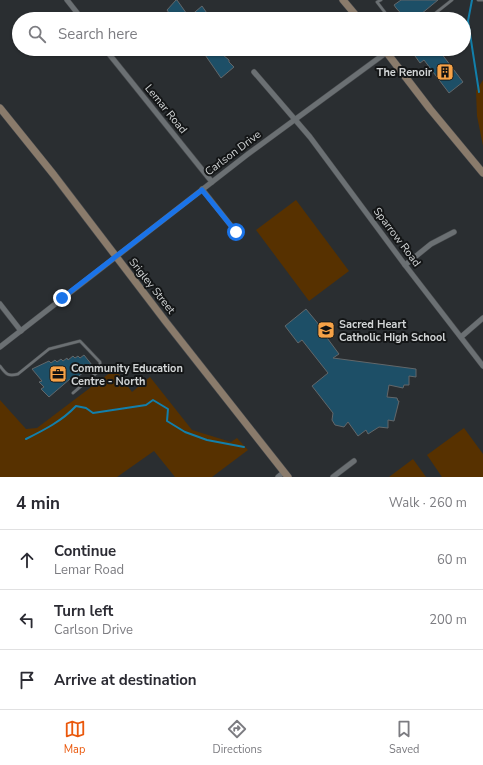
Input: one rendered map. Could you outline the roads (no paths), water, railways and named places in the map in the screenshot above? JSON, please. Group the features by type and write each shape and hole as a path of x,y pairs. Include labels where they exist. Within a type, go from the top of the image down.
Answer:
{"street":[{"path":"67,0 76,12"},
{"path":"343,0 353,12"},
{"name":"Lemar Road","path":"111,56 212,182"},
{"name":"Carlson Drive","path":"0,347 202,189 379,56"},
{"path":"391,56 430,108 483,173"},
{"name":"Sparrow Road","path":"254,72 330,162 483,366"},
{"name":"Srigley Street","path":"0,108 54,175 283,475"},
{"path":"202,189 236,232"},
{"path":"405,264 431,244 454,232"},
{"path":"0,304 21,331"},
{"path":"461,337 483,318"},
{"path":"333,477 354,461"}],"lane":[{"path":"381,0 377,2 385,12"},
{"path":"437,12 452,0"},
{"path":"0,366 6,373 12,376 18,374 49,349 80,341 100,362 100,370 73,393"}],"waterway":[{"path":"470,12 472,0"},
{"path":"471,40 479,92"},
{"path":"26,439 59,421 76,406 86,408 93,413 146,405 153,400 168,409 167,421 185,432 207,440 244,447"}],"place":[{"name":"The Renoir","path":"445,72"},
{"name":"Sacred Heart Catholic High School","path":"326,330"},
{"name":"Community Education Centre - North","path":"58,374"}]}
